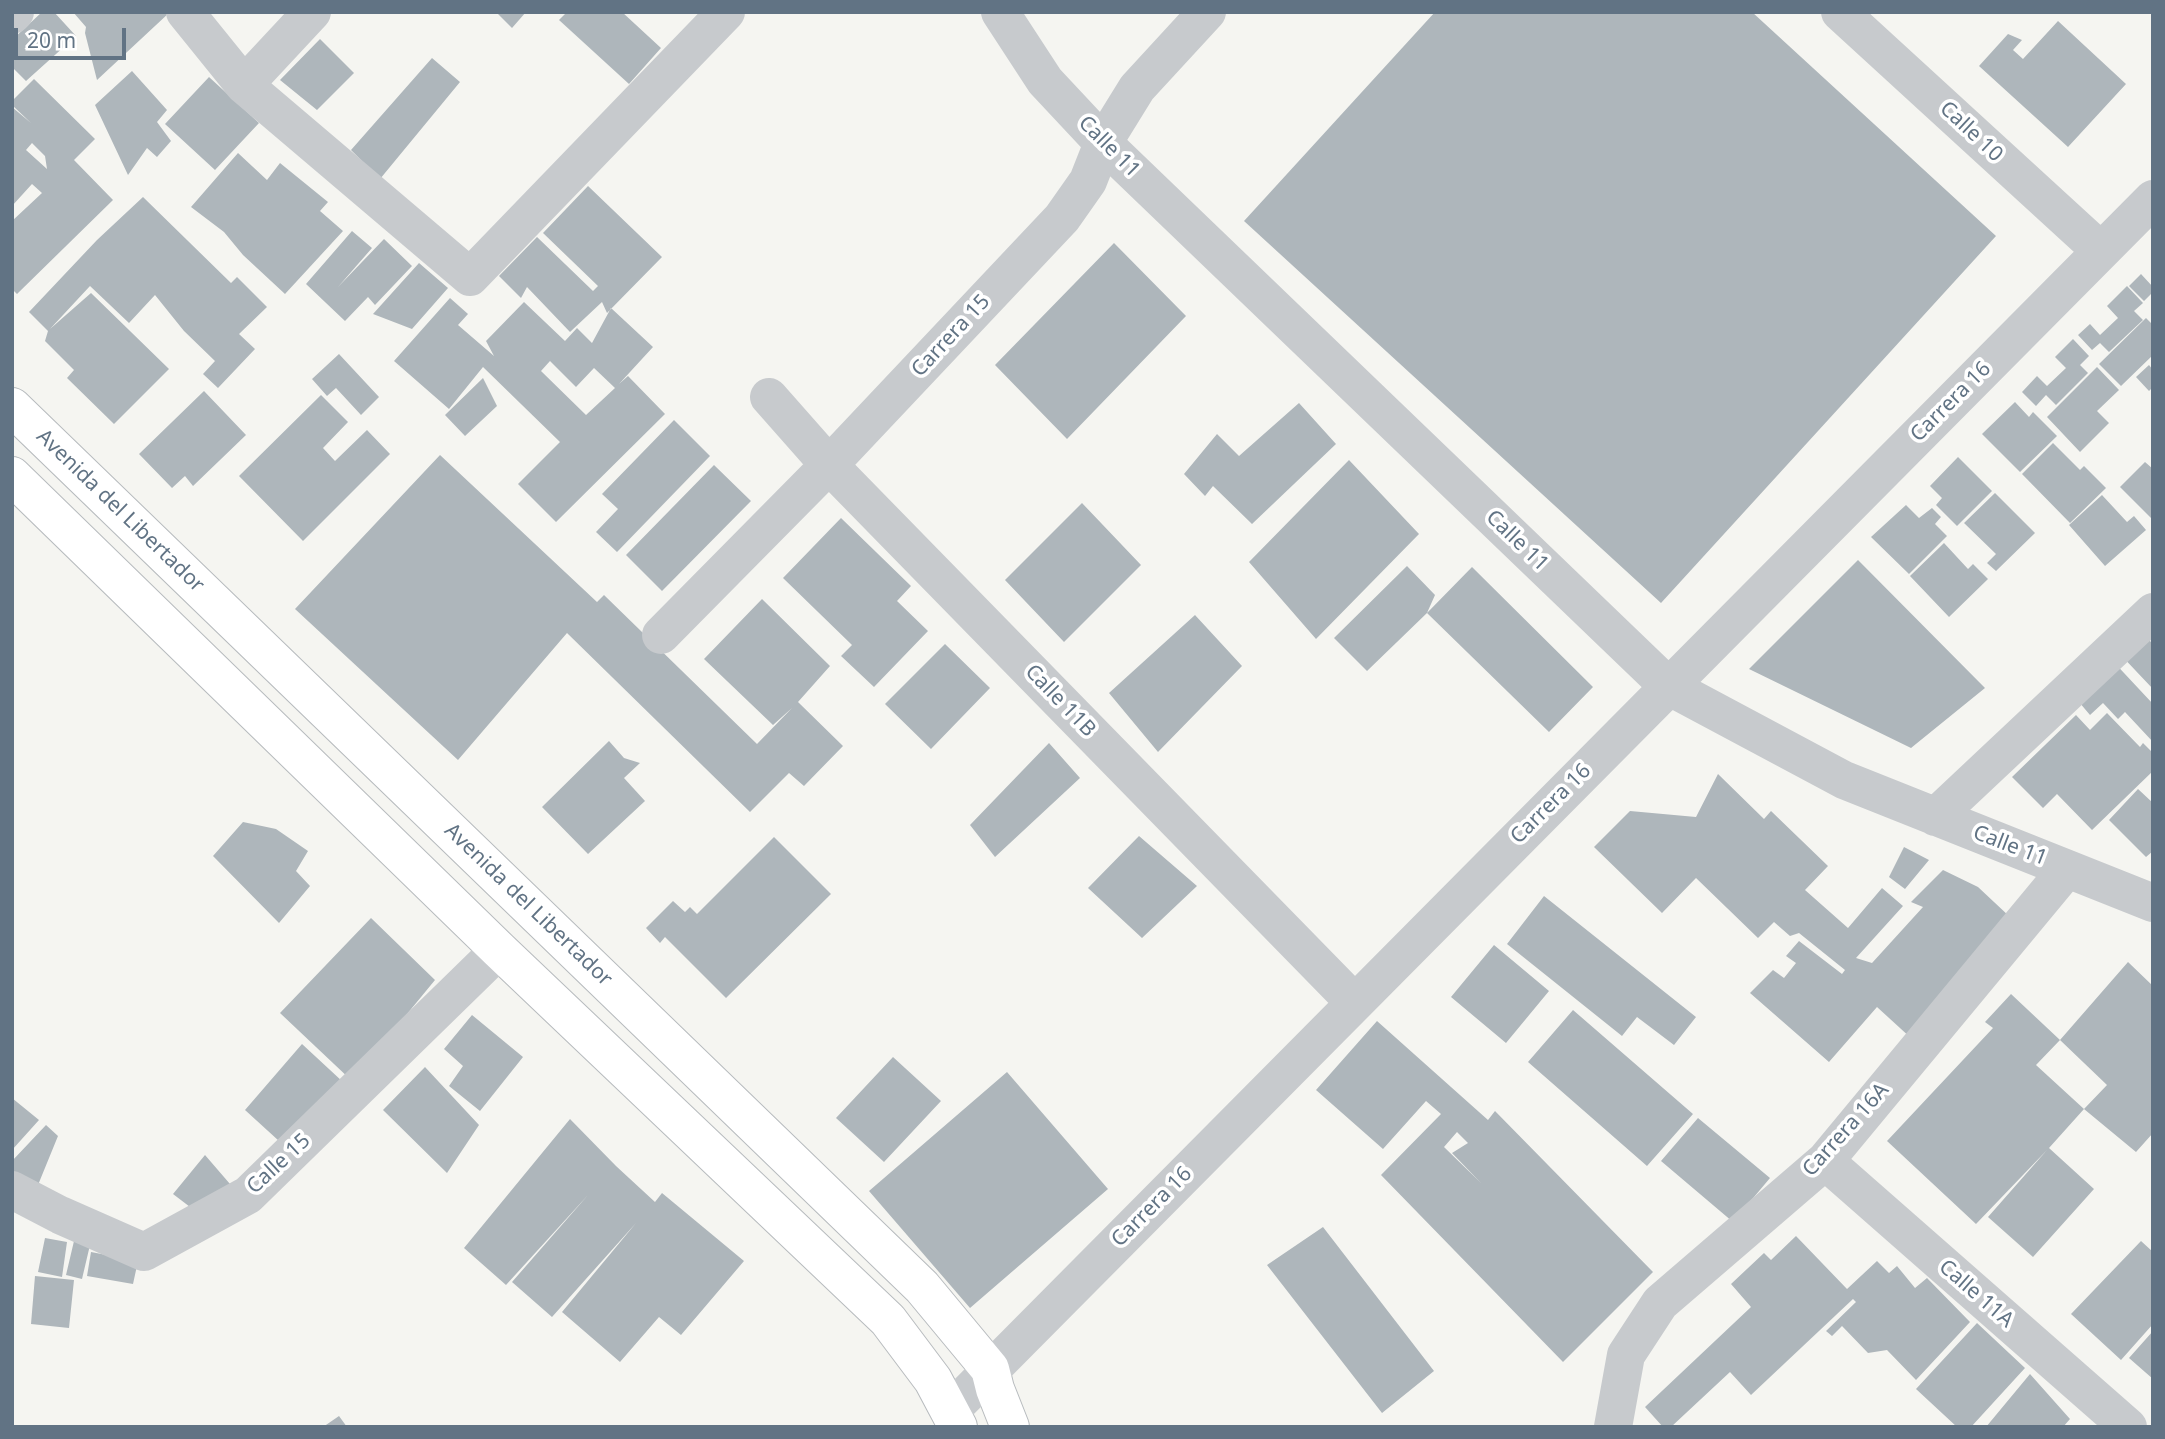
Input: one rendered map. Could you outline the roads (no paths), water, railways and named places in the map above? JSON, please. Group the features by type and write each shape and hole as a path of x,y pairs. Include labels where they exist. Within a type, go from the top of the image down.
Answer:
{"main road":[{"name":"Avenida del Libertador","path":"12,407 922,1287 990,1369 1010,1427"},
{"path":"12,476 499,950 888,1320 933,1380 954,1418"}],"street":[{"path":"185,12 244,85 470,277 726,12"},
{"path":"244,85 312,12"},
{"name":"Calle 11","path":"1000,12 1045,81 1103,143 1668,686 1844,780 2153,903"},
{"name":"Carrera 15","path":"661,635 829,465 1062,218 1088,181 1103,143 1137,88 1208,12"},
{"name":"Calle 10","path":"1840,12 2101,251"},
{"name":"Carrera 16","path":"954,1418 990,1369 2153,199"},
{"name":"Calle 11B","path":"769,397 829,465 1355,1003"},
{"path":"1935,817 2153,612"},
{"name":"Carrera 16A","path":"1615,1425 1626,1355 1660,1303 1825,1161 2067,869"},
{"name":"Calle 15","path":"12,1190 60,1215 144,1252 247,1195 499,950"},
{"name":"Calle 11A","path":"1825,1161 2128,1427"}]}
